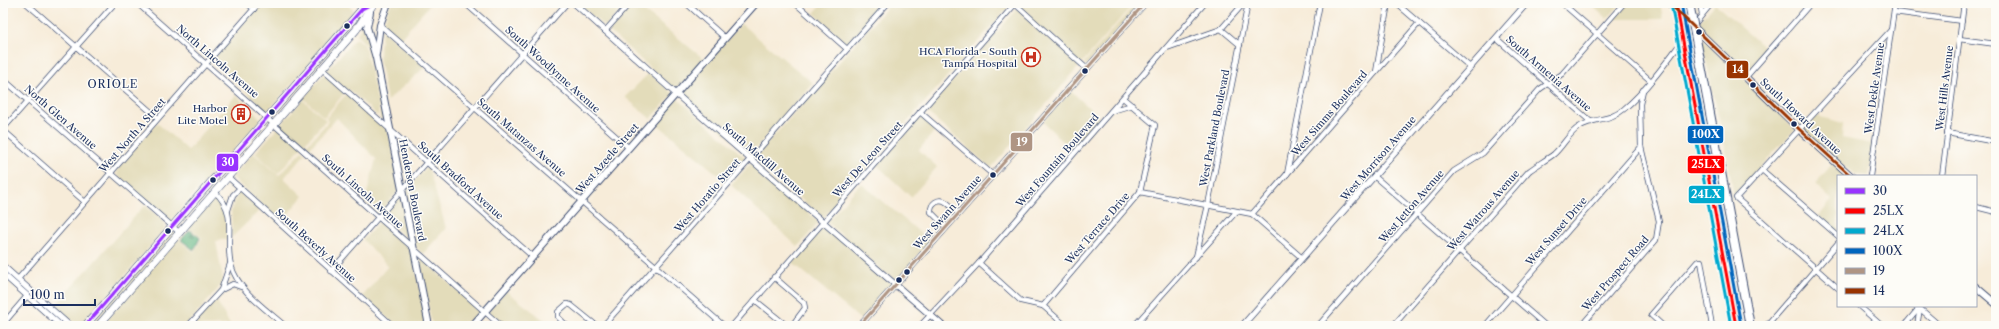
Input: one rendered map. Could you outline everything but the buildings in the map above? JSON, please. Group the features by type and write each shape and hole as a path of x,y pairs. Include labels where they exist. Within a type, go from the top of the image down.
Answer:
{"highway":[{"path":"1676,3 1736,326"},
{"path":"1690,3 1749,325"}],"main road":[{"path":"85,326 362,9 374,3"},
{"path":"98,326 356,30 374,3"},
{"name":"Henderson Boulevard","path":"374,3 370,12 367,26 376,58 429,326"},
{"name":"Henderson Boulevard","path":"376,58 380,25 388,3"},
{"name":"West Azeele Street","path":"472,326 756,3"},
{"name":"South Howard Avenue","path":"1668,3 1693,25 1799,129 1851,175"},
{"path":"1977,288 1996,304"}],"street":[{"path":"26,3 158,118"},
{"path":"85,202 3,129 115,3"},
{"name":"North Lincoln Avenue","path":"137,3 268,117"},
{"path":"247,3 254,9"},
{"name":"West North A Street","path":"18,279 259,3"},
{"path":"356,3 362,9"},
{"name":"South Woodlynne Avenue","path":"465,3 629,148"},
{"path":"332,271 567,3"},
{"name":"South Macdill Avenue","path":"574,3 750,159 943,326"},
{"path":"606,31 630,3"},
{"path":"686,3 725,38"},
{"path":"795,3 847,49"},
{"name":"West Horatio Street","path":"603,326 888,3"},
{"path":"1015,3 1087,69"},
{"name":"West De Leon Street","path":"732,326 1015,3"},
{"name":"West Swann Avenue","path":"859,326 1145,3"},
{"name":"West Fountain Boulevard","path":"920,326 979,263 1205,3"},
{"path":"1166,48 1221,29 1244,3"},
{"name":"West Parkland Boulevard","path":"1196,257 1208,205 1248,3"},
{"path":"1287,176 1320,3"},
{"path":"1376,73 1388,3"},
{"path":"1396,3 1470,67"},
{"name":"West Morrison Avenue","path":"1242,326 1527,3"},
{"path":"1562,3 1651,81"},
{"name":"West Jetton Avenue","path":"1318,326 1454,171 1483,153 1540,89 1562,74 1624,3"},
{"path":"1700,3 1702,14"},
{"name":"West Watrous Avenue","path":"1393,326 1529,171 1555,153 1576,130 1591,122 1608,119 1617,114 1651,81 1693,25 1712,3"},
{"path":"1746,77 1811,3"},
{"name":"West Dekle Avenue","path":"1870,175 1895,3"},
{"name":"West Hills Avenue","path":"1942,175 1964,3"},
{"path":"1894,12 1962,21"},
{"name":"West Simms Boulevard","path":"1252,214 1287,176 1419,23"},
{"name":"South Matanzas Avenue","path":"380,25 724,326"},
{"path":"1221,29 1240,46"},
{"path":"1837,287 1736,198 1891,30"},
{"name":"South Armenia Avenue","path":"1496,38 1591,122"},
{"path":"1959,39 1996,44"},
{"name":"South Bradford Avenue","path":"322,69 533,257"},
{"name":"North Glen Avenue","path":"3,78 180,233"},
{"name":"West Prospect Road","path":"1581,326 1656,240 1659,221 1641,147 1640,104 1644,88"},
{"name":"West Terrace Drive","path":"1043,306 1140,192 1155,126 1123,98"},
{"path":"1112,111 1132,105"},
{"path":"920,112 993,175"},
{"name":"South Lincoln Avenue","path":"268,117 500,326"},
{"path":"1947,133 1996,142"},
{"name":"West Sunset Drive","path":"1485,326 1641,147"},
{"path":"1762,170 1837,235"},
{"path":"1374,176 1546,326"},
{"name":"South Beverly Avenue","path":"228,177 393,326"},
{"path":"221,290 230,264 228,210 233,195 240,188"},
{"path":"215,192 222,199 228,210"},
{"path":"1140,192 1252,214 1302,258"},
{"path":"946,227 931,212 931,206 939,200 946,202 958,213"},
{"path":"1977,207 1996,212"},
{"name":"West Parkland Boulevard","path":"1134,326 1236,212"},
{"path":"1766,326 1837,244"},
{"path":"1662,326 1651,315 1697,262 1701,261 1712,326"},
{"path":"979,263 1021,301 1043,306 1066,326"},
{"path":"230,264 242,288"},
{"path":"3,266 70,326"},
{"path":"3,274 61,326"},
{"path":"755,300 786,325 793,324 805,308 804,303 774,277"},
{"path":"190,325 221,290 233,284 242,288 285,326"},
{"path":"3,324 27,296"},
{"path":"567,326 558,317 558,312 566,304 571,305 597,326"},
{"path":"1860,307 1882,326"},
{"path":"1904,326 1919,307"},
{"path":"1917,326 1919,307"},
{"path":"1919,307 1940,326"}],"shaded area":[{"path":"262,3 346,3 354,11 269,110 265,109 213,61 215,56"},
{"path":"391,3 431,3 400,39 383,24"},
{"path":"578,3 626,3 605,27"},
{"path":"634,3 704,59 676,91 609,31"},
{"path":"823,3 884,3 847,45 814,13"},
{"path":"891,3 1011,4 823,218 754,159"},
{"name":"HCA Florida - South Tampa Hospital","path":"1023,3 1134,3 991,168 926,111"},
{"path":"1136,3 1141,3 1086,65 1084,63"},
{"path":"1589,3 1621,3 1607,19"},
{"path":"1628,3 1660,3 1663,19 1614,19"},
{"path":"1715,4 1767,50 1747,74 1698,24"},
{"path":"365,22 367,38 373,58 386,122 380,117 381,108 366,44 356,35"},
{"path":"741,24 813,83 750,155 680,94"},
{"path":"382,30 425,67 387,101 379,58"},
{"path":"1701,37 1795,129 1734,196 1726,151"},
{"path":"356,38 364,44 379,108 378,116 348,89 324,117 303,98"},
{"path":"649,73 673,94 651,119 625,97"},
{"path":"1071,91 1101,119 1073,151 1043,122"},
{"path":"347,93 388,130 400,189 379,213 365,201 376,159 337,118 308,150 305,147 328,122 326,118"},
{"path":"236,95 261,119 171,220 117,175 118,168 157,123 188,150"},
{"path":"677,98 747,159 727,182 655,122"},
{"path":"303,100 326,120 278,173 255,153"},
{"path":"921,116 936,129 919,150 937,167 911,197 877,165"},
{"path":"1816,116 1843,123 1842,138 1873,144 1869,175 1857,175 1838,162 1802,128"},
{"path":"302,151 305,154 284,178 303,196 281,222 232,177 253,153 279,175"},
{"path":"751,163 819,222 798,247 731,185"},
{"path":"1833,163 1847,175 1837,175 1837,232 1819,216 1832,200 1815,184"},
{"path":"428,166 446,228 423,254 417,248 406,191"},
{"path":"861,183 930,241 895,281 827,222"},
{"path":"240,192 260,210 232,237 231,210 236,197"},
{"path":"215,196 225,209 227,239 216,241 223,280 218,289 190,321 182,326 102,326","holes":["189,228 202,238 194,252 179,240"]},
{"path":"401,196 411,242 383,217"},
{"path":"146,206 162,220 165,225 164,230 85,321 79,325 76,324 56,305 142,208"},
{"path":"380,221 412,251 427,326 396,326 363,296 388,266 363,240"},
{"path":"824,226 892,284 861,320 792,262"},
{"path":"173,230 176,233 94,326 89,326"},
{"path":"419,256 481,312 468,326 432,326"},
{"path":"506,291 552,326 504,326 488,312"},
{"path":"216,300 230,325 193,326 193,325"}],"green space":[{"path":"190,230 200,238 194,250 181,240"}],"transit line":[{"name":"30","path":"85,326 362,9 374,3"},
{"name":"19","path":"859,326 1145,3"},
{"name":"14","path":"1669,3 1799,129 1850,175"},
{"name":"25LX","path":"1676,3 1736,326"},
{"name":"100X","path":"1681,3 1741,325"},
{"name":"24LX","path":"1671,4 1731,326"}],"place":[{"name":"HCA Florida - South Tampa Hospital","path":"1031,57"},
{"name":"Harbor Lite Motel","path":"241,114"}],"district":[{"name":"ORIOLE","path":"113,84"}]}
